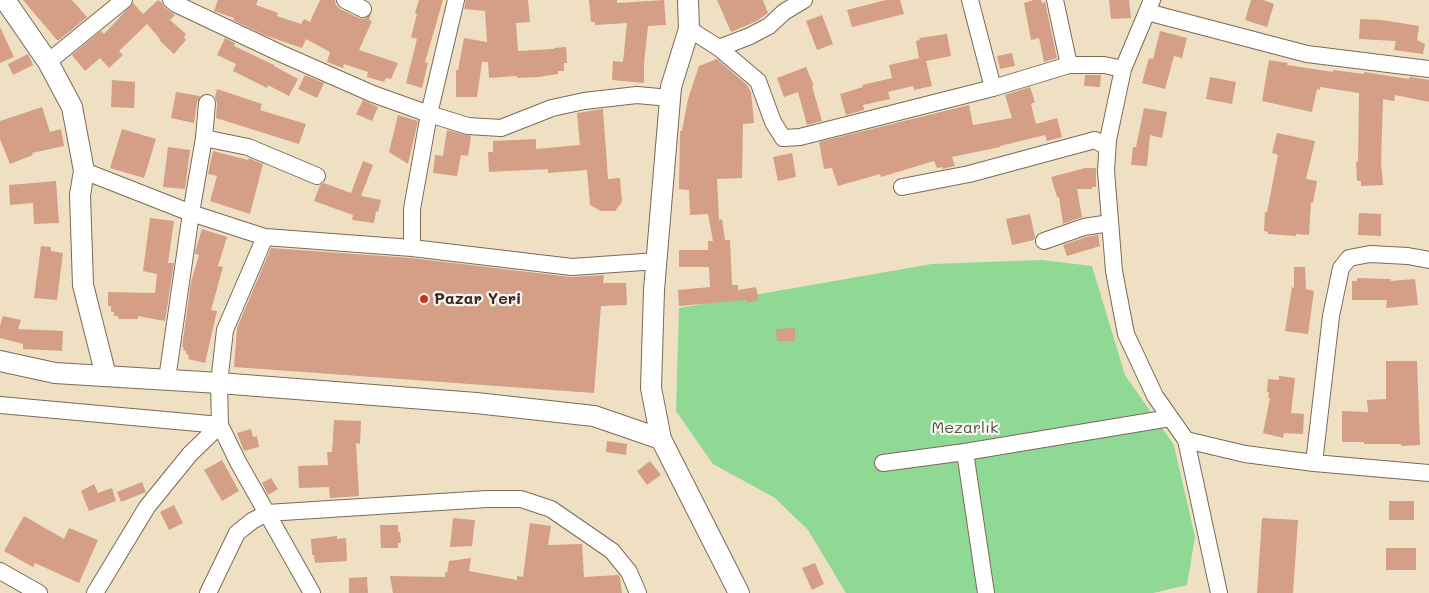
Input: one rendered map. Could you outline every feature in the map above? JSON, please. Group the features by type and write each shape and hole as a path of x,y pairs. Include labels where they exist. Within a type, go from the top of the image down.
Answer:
{"main road":[{"path":"5,0 48,62 72,107 84,171 80,195 83,285 106,376"},
{"path":"688,0 689,29 670,98 654,290 652,388 661,439 739,593"},
{"path":"0,361 55,373 167,379 476,403 594,416 661,439"}],"street":[{"path":"48,62 124,0"},
{"path":"171,0 291,58 373,94 468,126 500,128 552,108 584,101 637,95 670,98"},
{"path":"345,0 363,9"},
{"path":"412,248 412,209 429,114 456,0"},
{"path":"718,48 750,36 769,26 784,12 804,0"},
{"path":"970,0 992,88"},
{"path":"1055,0 1069,65"},
{"path":"1219,593 1186,440 1155,396 1126,334 1114,271 1106,171 1107,148 1123,69 1150,6 1307,54 1429,69"},
{"path":"689,29 718,48 758,81 773,122 783,138 800,138 992,88 1069,65 1104,65 1123,69"},
{"path":"167,379 204,138 207,103"},
{"path":"204,138 248,147 317,176"},
{"path":"902,187 969,174 1094,140 1107,148"},
{"path":"84,171 191,213 265,237 412,248 572,267 657,262"},
{"path":"1044,241 1084,227 1110,223"},
{"path":"265,237 224,330 219,383 220,425 238,462 312,593"},
{"path":"1314,463 1331,316 1340,268 1349,258 1370,254 1408,256 1429,260"},
{"path":"0,405 220,425"},
{"path":"883,463 965,452 1170,418"},
{"path":"95,593 147,507 190,454 220,425"},
{"path":"1186,440 1246,454 1314,463 1429,473"},
{"path":"965,452 986,593"},
{"path":"208,593 237,533 252,521 268,513 521,499 551,509 612,551 629,572 638,593"},
{"path":"0,571 39,593"}],"green space":[{"name":"Mezarlık","path":"1042,260 1092,266 1125,375 1174,445 1195,537 1187,585 1153,593 846,593 808,530 775,498 713,464 676,411 679,308 932,264"}],"building":[{"path":"23,0 72,0 87,17 57,40"},
{"path":"158,0 175,15 170,20 186,34 184,37 186,40 174,54 159,40 147,24 119,51 123,55 109,68 100,58 85,71 72,55 101,31 104,34 133,3 143,14"},
{"path":"218,0 258,0 256,5 278,13 277,16 301,24 304,19 310,22 320,0 335,0 336,5 340,9 359,18 364,19 371,14 369,20 372,21 359,50 398,63 391,79 386,78 384,82 367,77 368,72 344,64 343,68 327,62 330,52 306,39 302,48 264,35 233,20 234,18 214,11"},
{"path":"419,0 443,0 425,62 428,63 422,88 406,83 417,39 411,37"},
{"path":"466,0 528,0 530,22 516,23 518,51 566,47 567,63 564,63 564,71 558,71 558,74 538,77 489,78 488,62 482,62 477,97 456,97 456,70 458,70 464,38 487,42 485,11 464,9"},
{"path":"589,0 617,0 617,3 664,0 666,25 648,26 644,83 612,80 613,61 623,62 627,23 595,25 595,22 591,22"},
{"path":"717,0 763,0 768,13 757,21 731,32"},
{"path":"886,0 900,0 904,14 852,27 847,10"},
{"path":"1041,0 1042,3 1045,2 1057,58 1044,62 1039,38 1031,40 1024,3"},
{"path":"1109,0 1129,0 1131,18 1111,19"},
{"path":"1251,0 1263,0 1274,4 1267,27 1245,20"},
{"path":"822,15 833,44 817,50 806,21"},
{"path":"1360,19 1382,20 1419,26 1417,40 1425,44 1423,54 1394,50 1396,41 1359,39"},
{"path":"0,27 14,57 0,63"},
{"path":"1160,31 1187,38 1182,58 1174,56 1165,89 1142,83 1149,58 1153,59"},
{"path":"947,34 951,56 926,61 932,86 914,90 913,86 888,92 890,99 863,105 864,110 846,115 840,94 863,87 862,85 892,78 889,65 919,58 916,41 920,40 919,38"},
{"path":"225,38 235,43 234,46 298,79 289,96 268,85 267,88 233,71 236,64 217,55"},
{"path":"1012,53 1015,66 1000,69 997,56"},
{"path":"28,54 33,65 13,75 8,64"},
{"path":"717,59 747,85 751,92 754,123 743,124 742,178 717,179 719,220 722,219 725,240 730,240 732,285 738,285 738,290 756,287 759,300 747,303 746,300 679,306 678,290 710,287 709,267 679,267 679,250 708,250 708,241 713,241 708,214 690,215 689,190 679,189 680,131 682,131 688,99 699,66"},
{"path":"1269,60 1288,63 1287,65 1333,72 1333,70 1364,74 1364,72 1429,80 1429,102 1395,95 1394,101 1383,99 1381,163 1383,185 1361,186 1361,181 1357,181 1359,93 1320,87 1320,90 1317,89 1312,112 1262,101"},
{"path":"806,67 814,86 812,86 822,121 807,125 798,92 784,97 777,78"},
{"path":"305,75 324,83 317,98 298,89"},
{"path":"1085,75 1101,75 1100,87 1084,86"},
{"path":"1210,77 1236,82 1232,104 1206,99"},
{"path":"112,80 135,82 134,108 111,107"},
{"path":"1030,87 1035,102 1031,104 1036,124 1057,118 1062,137 1047,141 1045,135 952,157 955,166 943,169 942,167 937,168 934,161 881,177 880,174 838,186 832,168 824,169 819,142 969,105 973,125 1012,118 1005,95"},
{"path":"217,89 262,104 260,110 306,124 299,144 216,118 217,103 215,97"},
{"path":"176,92 200,96 197,102 194,123 171,118"},
{"path":"363,100 378,107 372,121 356,114"},
{"path":"42,107 50,132 61,129 64,146 32,153 33,155 10,164 0,139 0,121"},
{"path":"1144,108 1167,112 1162,138 1150,135 1147,166 1131,165 1133,147 1136,147"},
{"path":"603,109 608,179 620,178 622,202 615,211 601,211 590,205 587,170 548,173 548,169 489,172 488,152 493,152 493,141 536,139 536,149 580,145 577,113"},
{"path":"398,115 418,121 408,164 389,152"},
{"path":"122,129 156,139 144,178 110,168"},
{"path":"447,130 471,136 468,156 461,155 457,176 433,173 435,155 443,156"},
{"path":"1277,133 1315,141 1306,179 1317,181 1313,203 1311,202 1309,235 1268,234 1268,232 1264,231 1265,212 1267,212 1278,155 1272,153"},
{"path":"168,147 190,150 185,189 163,187"},
{"path":"213,151 248,160 249,158 263,164 250,214 210,201 217,176 208,174"},
{"path":"792,153 796,177 778,181 773,157"},
{"path":"363,161 373,165 361,196 381,200 378,212 376,211 374,223 352,220 353,215 314,201 320,185 324,183 351,193"},
{"path":"1085,168 1096,168 1096,187 1092,187 1092,189 1077,189 1082,217 1063,224 1059,197 1057,197 1051,177"},
{"path":"56,181 59,223 34,224 33,203 10,205 9,185"},
{"path":"1359,213 1381,214 1381,236 1358,235"},
{"path":"1030,214 1034,240 1012,245 1006,219"},
{"path":"150,218 174,221 168,263 174,263 165,321 138,316 138,319 119,319 118,316 114,316 114,312 111,312 111,306 108,306 108,292 155,293 157,274 143,271"},
{"path":"202,229 227,237 218,266 223,267 211,310 217,311 205,363 188,359 189,355 186,354 186,351 183,350 184,347 182,347 191,282 199,255 195,254 195,252"},
{"path":"1098,235 1100,246 1067,256 1063,245"},
{"path":"41,246 51,247 51,251 63,253 57,300 34,298"},
{"name":"Pazar Yeri","path":"271,248 411,258 571,277 604,275 603,283 626,283 627,305 601,306 594,393 234,367 237,328"},
{"path":"1294,267 1305,267 1306,289 1314,291 1308,334 1285,331 1292,287 1294,288"},
{"path":"1357,278 1391,279 1390,281 1415,279 1418,305 1386,308 1387,300 1352,300 1352,281 1357,281"},
{"path":"3,316 21,320 18,329 63,331 62,351 23,349 23,344 0,338 0,326"},
{"path":"795,328 795,341 777,341 776,329"},
{"path":"1386,361 1417,361 1420,445 1401,446 1401,444 1342,442 1342,411 1368,412 1367,400 1386,399"},
{"path":"1279,376 1295,378 1291,413 1304,414 1303,434 1284,433 1283,438 1263,433 1270,398 1268,398 1269,392 1267,392 1268,379 1279,380"},
{"path":"334,420 361,421 360,444 356,443 359,496 330,498 329,487 299,488 298,466 328,465 327,452 332,452"},
{"path":"251,429 253,437 257,436 259,447 244,451 237,433"},
{"path":"607,441 627,444 626,455 606,452"},
{"path":"222,460 239,491 222,501 204,470"},
{"path":"650,461 661,475 647,485 637,471"},
{"path":"271,478 278,489 268,495 262,483"},
{"path":"142,482 146,492 121,502 117,492"},
{"path":"94,484 98,493 112,488 116,501 89,511 81,491"},
{"path":"1389,501 1414,501 1414,520 1389,520"},
{"path":"174,505 183,523 169,530 160,512"},
{"path":"24,516 64,539 69,528 98,540 79,583 35,563 33,567 4,551"},
{"path":"453,518 475,520 472,546 450,547"},
{"path":"1262,518 1298,520 1293,593 1257,593"},
{"path":"530,523 551,526 548,545 582,544 584,577 618,575 620,577 622,593 393,593 390,576 445,577 449,561 471,558 469,571 517,580 517,576 523,577"},
{"path":"380,525 398,525 401,543 398,543 398,548 381,548"},
{"path":"337,536 337,539 346,538 347,561 315,563 314,555 312,555 311,539"},
{"path":"1386,548 1416,548 1416,570 1386,570"},
{"path":"815,563 824,584 812,590 802,568"},
{"path":"367,577 368,593 349,593 349,578"}],"place":[{"name":"Pazar Yeri","path":"424,299"}]}
